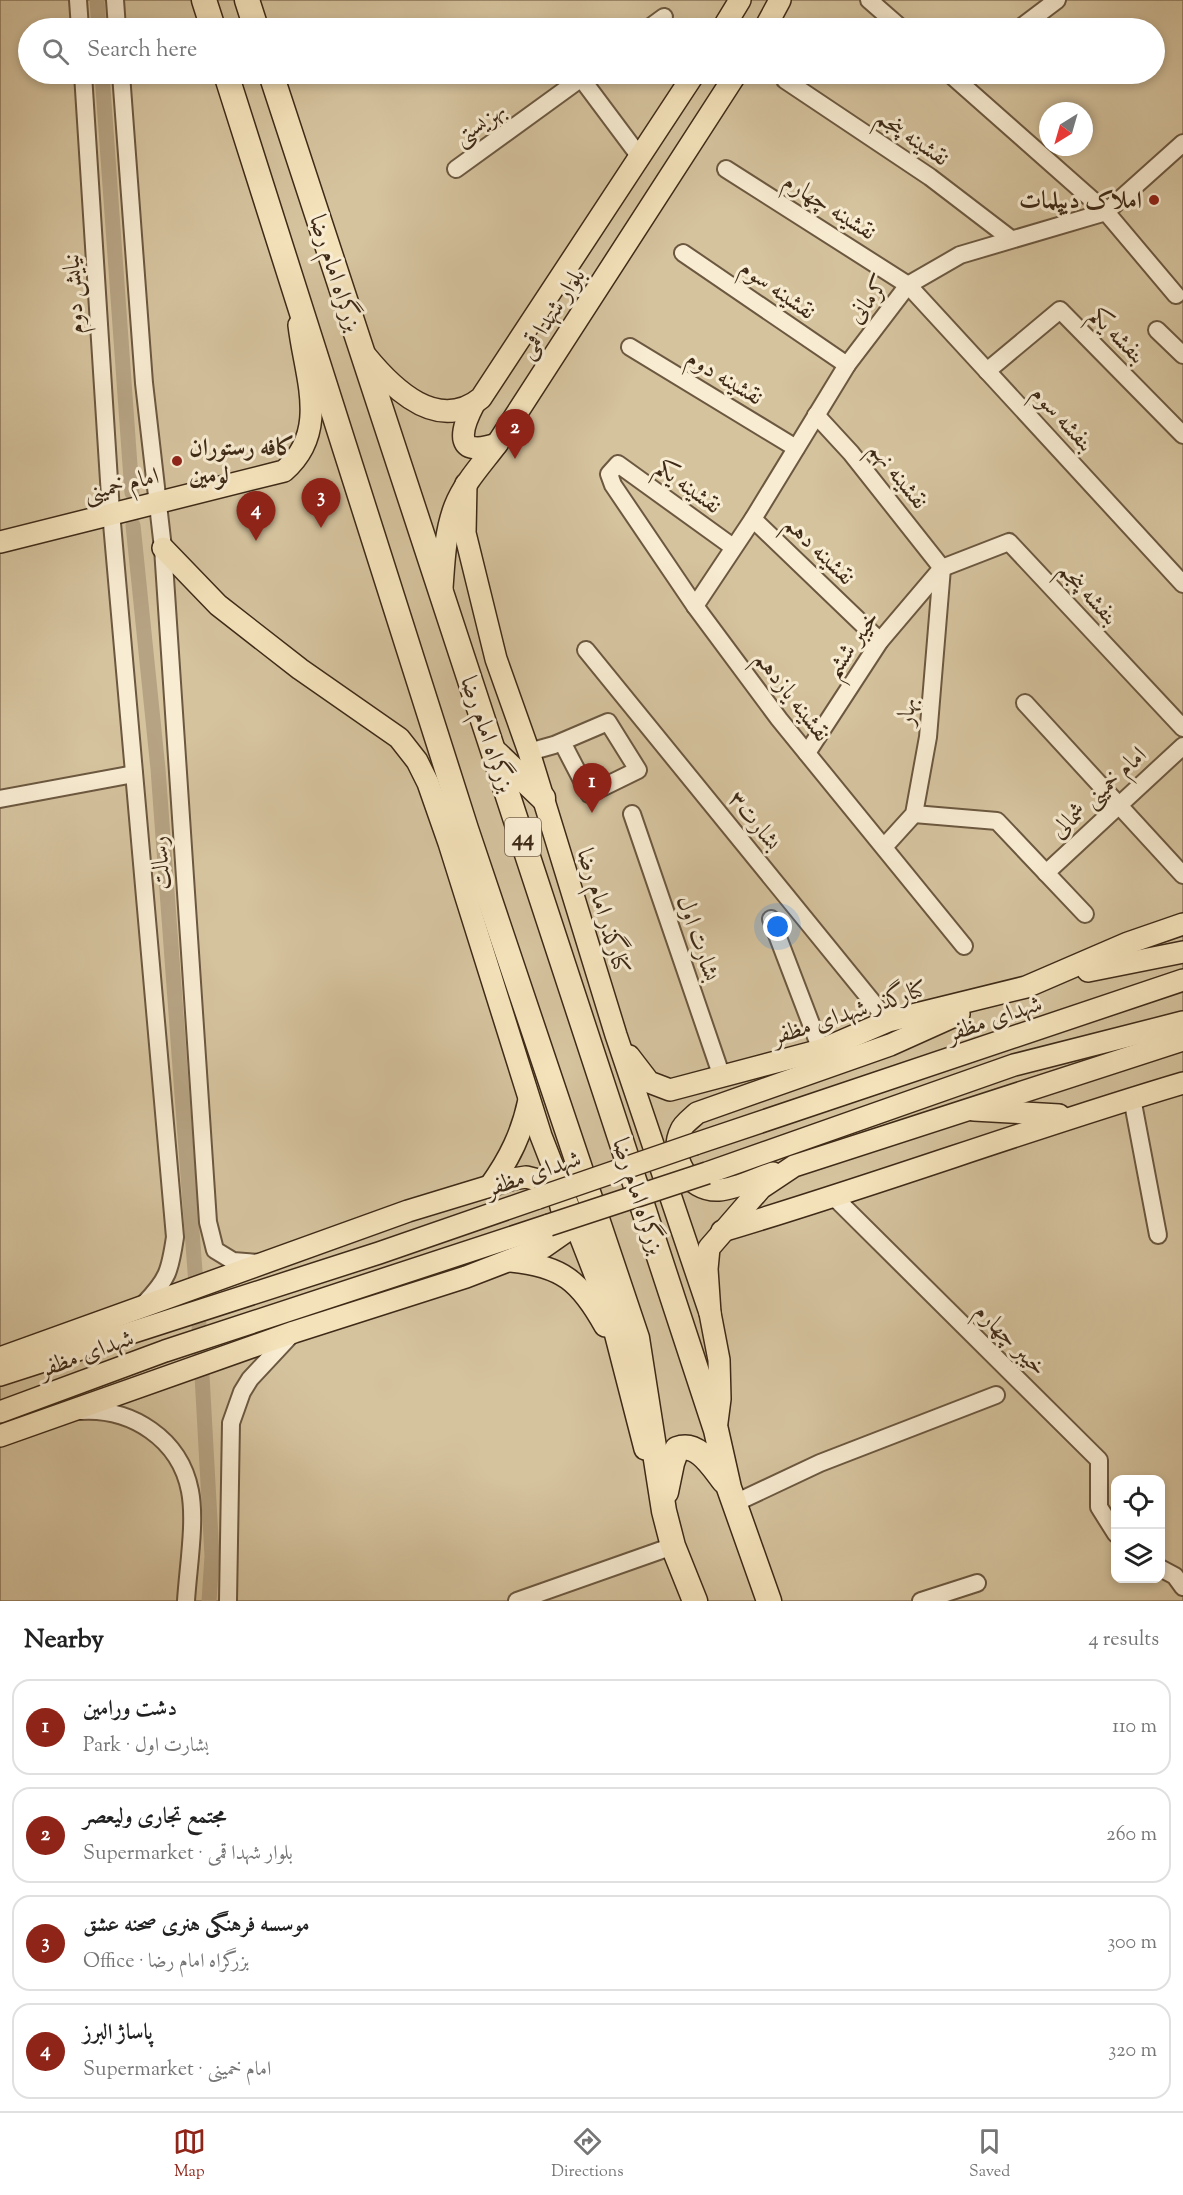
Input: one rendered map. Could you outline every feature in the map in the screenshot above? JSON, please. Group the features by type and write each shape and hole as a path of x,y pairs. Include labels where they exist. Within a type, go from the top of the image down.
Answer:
{"highway":[{"path":"204,0 210,18"},
{"path":"247,0 253,18"},
{"name":"بزرگراه امام رضا","path":"229,84 466,829 637,1338 664,1511 674,1546 695,1601"},
{"name":"بزرگراه امام رضا","path":"274,84 716,1430 732,1495 769,1601"},
{"path":"495,753 543,798"},
{"path":"664,1511 672,1463 677,1449 683,1447 694,1449 705,1457 732,1495"}],"main road":[{"path":"729,18 740,0"},
{"path":"770,18 780,0"},
{"name":"بلوار شهدا قمی","path":"497,444 480,450 467,446 461,434 463,424 474,404 499,372 687,84"},
{"name":"بلوار شهدا قمی","path":"442,592 447,534 455,505 466,484 497,444 730,84"},
{"name":"امام خمینی","path":"0,542 111,512 284,471 298,459 308,440 311,403 295,292"},
{"path":"362,351 386,380 402,394 422,405 441,412 455,411 474,404"},
{"name":"کنارگذر امام رضا","path":"466,484 465,533 496,659 529,752 616,1035 710,1313"},
{"path":"163,548 218,605 300,669 399,738 417,761 429,783 541,1136 610,1313 664,1511"},
{"name":"کنارگذر شهدای مظفر","path":"616,1035 639,1073 649,1082 670,1090 821,1050 888,1021 1026,987 1128,943 1183,924"},
{"path":"1026,987 1111,965 1183,952"},
{"name":"شهدای مظفر","path":"0,1375 224,1303 1183,980"},
{"path":"1006,993 890,1045 697,1113 681,1129 676,1153 681,1168 698,1186 719,1190 1183,1040"},
{"name":"شهدای مظفر","path":"0,1412 165,1351 707,1173 1014,1065 1183,1022"},
{"path":"722,1231 834,1197 1076,1115 1183,1083"},
{"path":"490,1186 510,1159 523,1128 530,1098"},
{"path":"964,1109 1006,1114 1076,1115"},
{"path":"716,1430 720,1399 719,1360 710,1313 707,1269 709,1248 761,1188 794,1166"},
{"path":"0,1358 408,1211 490,1186 526,1177 542,1181 559,1199 564,1218 564,1233 544,1247 164,1377 0,1436"},
{"path":"507,1261 556,1269 577,1285 598,1315 621,1356"}],"street":[{"path":"78,0 79,18"},
{"path":"115,0 116,18"},
{"path":"869,0 889,18"},
{"path":"1033,18 1057,0"},
{"name":"نیایش دوم","path":"84,84 111,512"},
{"path":"122,84 156,501"},
{"name":"بهزیستی","path":"456,169 573,84"},
{"path":"590,84 640,157"},
{"name":"نقشینه پنجم","path":"791,84 930,177 1011,239"},
{"path":"961,84 1106,212 1176,295"},
{"name":"کرمانی","path":"695,606 753,519 847,365 908,285 960,255 1106,212 1183,143"},
{"name":"نقشینه چهارم","path":"726,169 908,285"},
{"name":"نقشینه سوم","path":"683,253 847,365"},
{"name":"بنفشه سوم","path":"908,285 1183,584"},
{"name":"بنفشه یکم","path":"987,371 1060,310 1183,435"},
{"path":"1157,330 1183,355"},
{"name":"نقشینه دوم","path":"630,347 796,448"},
{"name":"نقشینه نهم","path":"816,415 850,453 942,568"},
{"name":"نقشینه یکم","path":"618,464 733,547"},
{"name":"نقشینه یازدهم","path":"618,464 609,474 613,485 695,606 807,753 964,946"},
{"name":"رسالت","path":"156,501 163,548 208,1222 215,1250 233,1261 264,1264"},
{"name":"رسالت","path":"111,512 175,1237 170,1271 159,1289 140,1308"},
{"name":"نقشینه دهم","path":"753,519 880,641"},
{"name":"بنفشه پنجم","path":"942,568 1009,542 1183,728"},
{"name":"خیبر ششم","path":"807,753 880,641 942,568"},
{"name":"بهار","path":"914,814 928,737 942,568"},
{"name":"بشارت۳","path":"586,650 888,1021"},
{"path":"1025,703 1183,875"},
{"path":"529,752 562,742 608,722 638,770 589,794 562,742"},
{"name":"امام خمینی شمالی","path":"1046,873 1183,746"},
{"path":"0,799 134,774"},
{"name":"بشارت اول","path":"632,814 722,1077"},
{"path":"884,847 914,814 997,821 1085,914"},
{"path":"771,920 821,1050"},
{"path":"1132,1098 1158,1235"},
{"name":"خیبر چهارم","path":"834,1197 1099,1460 1099,1507 1113,1529"},
{"path":"228,1601 231,1423 242,1392 250,1379 294,1332"},
{"path":"732,1495 996,1395"},
{"path":"69,1411 93,1410 130,1417 166,1442 179,1462 190,1491 191,1521 186,1601"},
{"path":"517,1601 674,1546"},
{"path":"921,1601 977,1583"}],"shaded area":[{"path":"0,0 1183,0 1183,1601 0,1601"}],"waterway":[{"path":"97,0 98,18"},
{"path":"103,84 132,493"},
{"path":"133,525 158,769 200,1339 212,1556 209,1601"}],"place":[{"name":"املاک دیپلمات","path":"1154,200"},
{"name":"مجتمع تجاری ولیعصر","path":"515,459"},
{"name":"کافه رستوران لومین","path":"177,461"},
{"name":"موسسه فرهنگی هنری صحنه عشق","path":"321,528"},
{"name":"پاساژ البرز","path":"256,541"},
{"name":"دشت ورامین","path":"592,813"}]}
